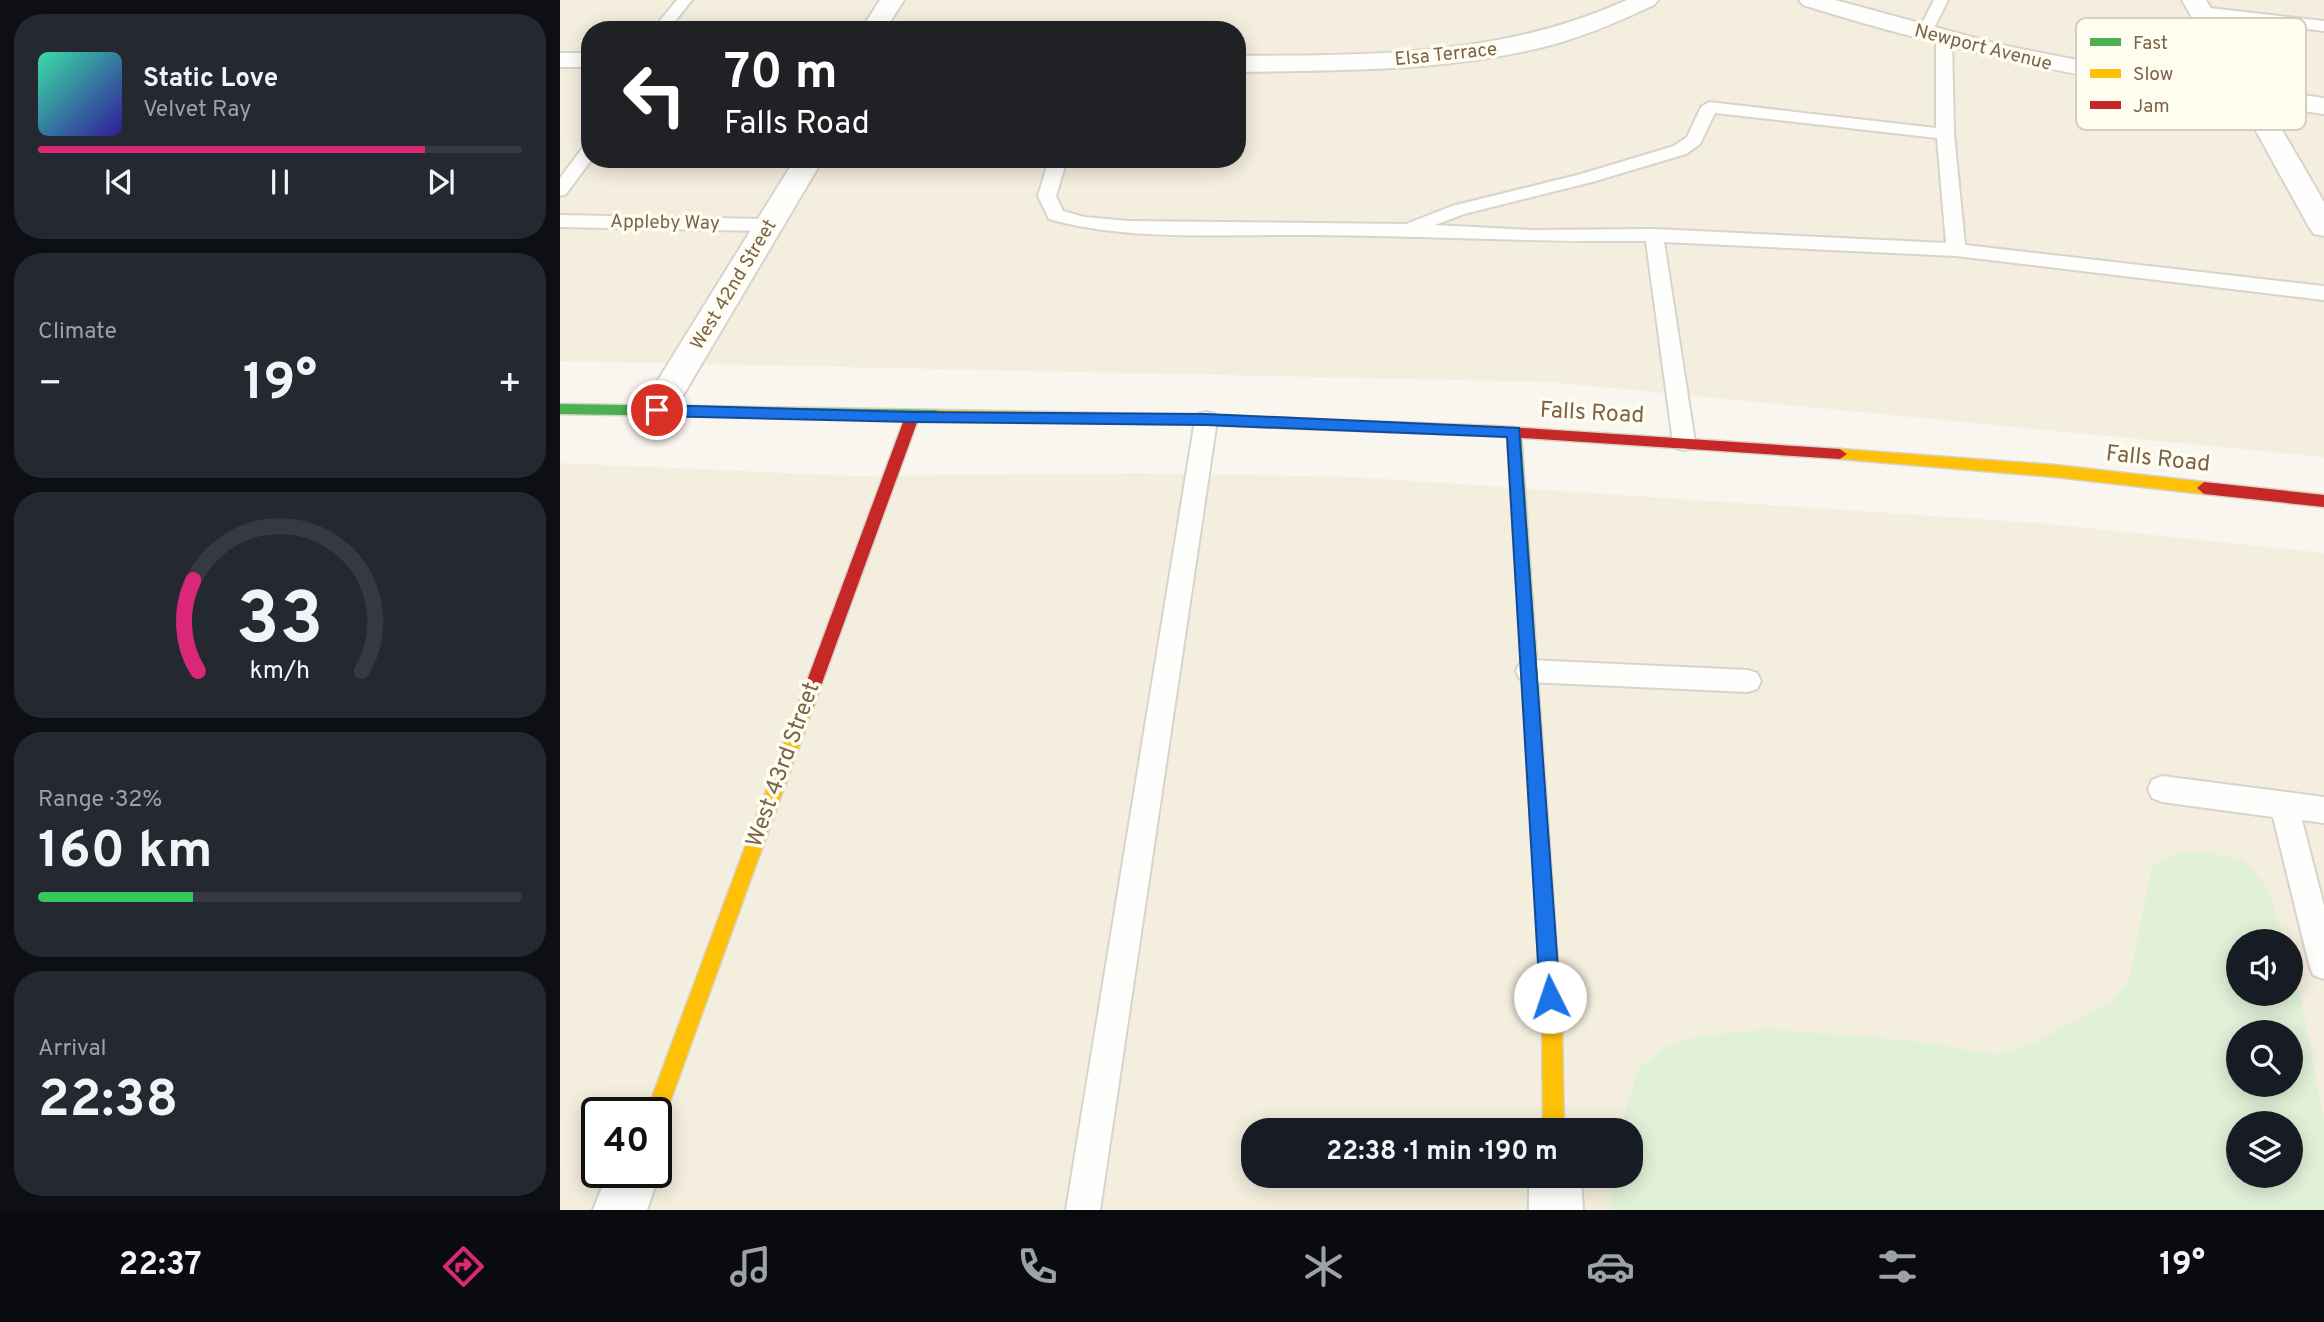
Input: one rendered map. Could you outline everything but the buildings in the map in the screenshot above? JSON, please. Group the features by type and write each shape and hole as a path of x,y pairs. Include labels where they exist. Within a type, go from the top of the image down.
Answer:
{"main road":[{"name":"Falls Road","path":"560,409 1206,420 1514,432 1684,442 2055,471 2324,501"},
{"name":"West 43rd Street","path":"662,1097 912,417"},
{"path":"1514,432 1552,1022 1554,1118"}],"street":[{"path":"879,21 892,0"},
{"name":"Elsa Terrace","path":"1246,64 1399,61 1499,50 1547,39 1596,23 1646,0"},
{"name":"Newport Avenue","path":"1811,0 1934,38 2076,70"},
{"path":"560,60 581,60"},
{"name":"Newport Avenue","path":"2306,104 2324,106"},
{"path":"2271,130 2317,205 2324,227"},
{"name":"West 42nd Street","path":"657,410 804,168"},
{"path":"620,1210 628,1188"},
{"path":"1555,1188 1556,1210"}],"lane":[{"path":"668,21 685,0"},
{"path":"1941,0 1934,38 1956,250"},
{"path":"2197,6 2273,18"},
{"path":"2306,23 2324,26"},
{"path":"1403,230 1458,211 1680,150 1694,140 1709,107 1945,134"},
{"path":"560,190 581,162"},
{"path":"1055,168 1046,196 1055,215 1083,223 1143,228 1403,230 1533,236 1654,235 1956,250 2324,293"},
{"name":"Appleby Way","path":"560,221 770,225"},
{"path":"1654,235 1684,442"},
{"path":"1083,1210 1206,420"},
{"path":"1529,671 1748,681"},
{"path":"2162,789 2324,810"},
{"path":"2284,805 2324,964"}],"shaded area":[{"path":"560,0 2324,0 2324,457 1550,382 560,361"},
{"path":"560,463 854,476 1139,473 1353,477 2039,523 2324,553 2324,1210 560,1210"}],"green space":[{"path":"2179,852 2210,853 2244,860 2270,891 2281,929 2226,929 2226,1006 2303,1006 2324,1120 2324,1210 1611,1210 1612,1188 1643,1188 1643,1118 1624,1118 1638,1069 1666,1047 1699,1036 1769,1029 1916,1041 1996,1055 2030,1045 2111,1002 2129,980 2152,865"}],"traffic: fast":[{"path":"560,409 938,415"},
{"path":"1514,432 1533,723"}],"traffic: slow":[{"path":"938,415 1206,420 1494,431"},
{"path":"1840,454 2055,471 2204,488"},
{"path":"662,1097 806,705"},
{"path":"1533,723 1552,1022 1554,1118"}],"traffic: jam":[{"path":"806,705 912,417"},
{"path":"1494,431 1840,454"},
{"path":"2204,488 2324,501"}],"route":[{"path":"657,410 912,417 1206,420 1514,432 1550,997"}]}
